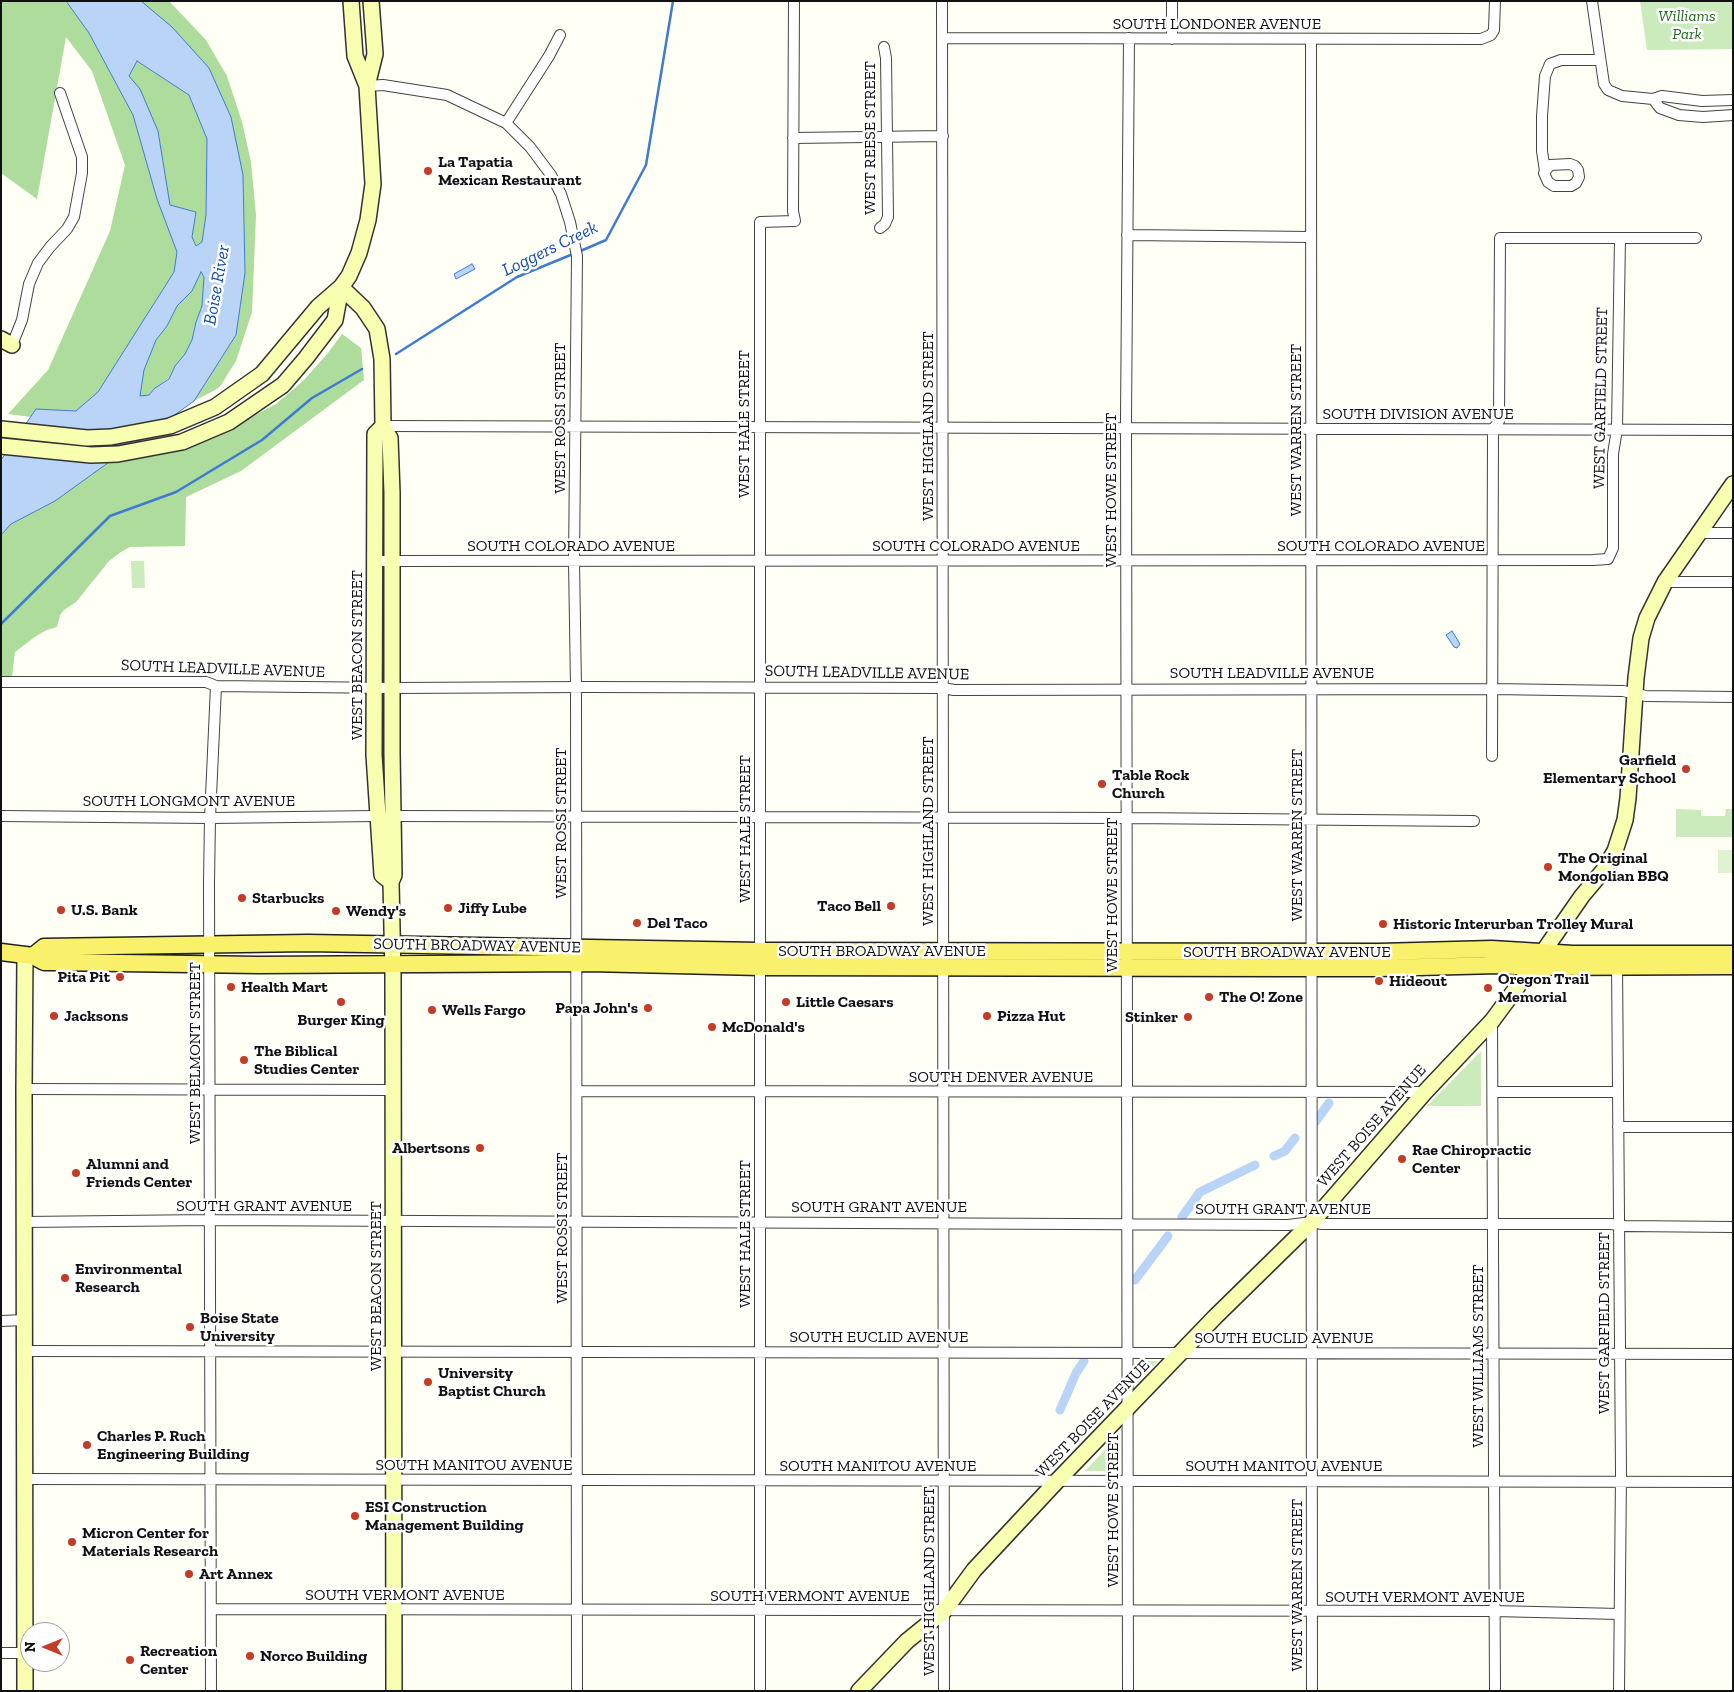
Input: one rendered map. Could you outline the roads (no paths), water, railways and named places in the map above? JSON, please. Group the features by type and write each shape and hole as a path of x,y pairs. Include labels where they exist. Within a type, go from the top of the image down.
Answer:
{"main road":[{"name":"SOUTH BROADWAY AVENUE","path":"29,955 44,947 392,944 577,955 760,959 1312,960 1492,949 1544,952 1617,961 1733,966"},
{"name":"SOUTH BROADWAY AVENUE","path":"1,952 29,955 44,962 259,965 392,964 577,955"},
{"name":"SOUTH BROADWAY AVENUE","path":"1312,960 1380,968 1499,965 1532,967 1733,954"}],"street":[{"path":"351,1 355,56 367,86"},
{"path":"1,429 87,438 111,437 170,426 215,407 262,374 318,308 341,287 349,276 359,253 368,220 373,184 367,86 375,54 371,1"},
{"name":"WEST HALE STREET","path":"760,1691 760,222 795,221 792,212 794,1"},
{"name":"WEST HIGHLAND STREET","path":"942,1 944,1691"},
{"path":"1172,1 1172,39"},
{"name":"SOUTH LONDONER AVENUE","path":"942,38 1481,39 1491,35 1495,23 1495,1"},
{"path":"1592,1 1602,77 1608,90 1622,96 1653,99 1662,96 1702,101 1733,100"},
{"path":"506,123 549,56 560,35"},
{"name":"WEST HOWE STREET","path":"1128,38 1126,428 1128,1691"},
{"name":"WEST WARREN STREET","path":"1311,39 1312,1691"},
{"name":"WEST REESE STREET","path":"880,228 885,224 888,217 886,58 884,47"},
{"path":"1545,171 1542,151 1542,116 1545,76 1550,64 1561,60 1600,60"},
{"name":"WEST ROSSI STREET","path":"367,86 383,85 447,94 506,123 530,147 551,174 564,204 577,256 574,561 577,955 577,1691"},
{"path":"6,342 22,320 29,284 38,263 67,229 74,217 82,173 82,157 60,93"},
{"path":"1653,99 1660,108 1679,115 1733,115"},
{"path":"793,138 943,136"},
{"path":"1127,235 1311,237"},
{"path":"1492,756 1493,429 1499,422 1500,238 1696,238"},
{"name":"WEST GARFIELD STREET","path":"1608,559 1613,548 1613,454 1617,429 1620,238"},
{"path":"1,446 91,455 118,454 182,442 229,422 284,384 306,358 335,320 341,287"},
{"name":"WEST BEACON STREET","path":"341,287 362,308 377,329 382,359 384,426 390,438 392,688 382,875 391,882 392,944 394,1691"},
{"name":"WEST BEACON STREET","path":"384,426 375,434 374,755 385,816"},
{"name":"SOUTH DIVISION AVENUE","path":"384,426 1733,430"},
{"name":"WEST BOISE AVENUE","path":"859,1691 907,1641 944,1611 974,1570 1127,1407 1312,1222 1425,1092 1492,1021 1544,952 1582,896 1603,871 1616,852 1625,820 1634,694 1641,638 1665,582 1733,484"},
{"path":"1700,532 1733,532"},
{"name":"SOUTH COLORADO AVENUE","path":"374,561 1312,561 1608,559"},
{"path":"1665,582 1733,582"},
{"name":"SOUTH LEADVILLE AVENUE","path":"1,682 206,682 216,686 375,688 1492,689 1623,691 1646,696 1733,697"},
{"name":"WEST BELMONT STREET","path":"211,1691 209,945 210,818 216,686"},
{"name":"SOUTH LONGMONT AVENUE","path":"1,816 210,818 385,816 1127,818 1474,821"},
{"path":"25,1622 24,1089 29,955"},
{"name":"WEST GARFIELD STREET","path":"1617,961 1621,1482 1619,1691"},
{"name":"WEST WILLIAMS STREET","path":"1492,1021 1495,1691"},
{"path":"24,1089 393,1090"},
{"name":"SOUTH DENVER AVENUE","path":"577,1091 1425,1092"},
{"path":"1493,1092 1617,1092"},
{"path":"1618,1128 1733,1127"},
{"name":"SOUTH GRANT AVENUE","path":"24,1222 210,1220 1288,1225 1312,1222 1322,1224 1611,1224 1733,1228"},
{"path":"1,1320 24,1320"},
{"name":"SOUTH EUCLID AVENUE","path":"24,1351 1733,1354"},
{"name":"SOUTH MANITOU AVENUE","path":"24,1479 1733,1482"},
{"name":"SOUTH VERMONT AVENUE","path":"211,1609 1494,1611 1620,1614"},
{"path":"1,1653 20,1653"},
{"path":"25,1672 25,1691"}],"water":[{"name":"Boise River","path":"66,1 141,1 172,27 209,68 231,117 243,175 245,273 236,335 194,401 55,501 11,524 1,535 1,460 36,409 76,411 98,392 174,272 177,252 157,199 133,115 89,33","holes":["137,61 189,95 207,139 206,215 202,242 196,246 192,237 196,212 170,205 158,131 140,89 129,76","201,272 204,277 202,306 192,340 169,379 155,388 149,395 140,396 144,370 156,340 167,326 177,306 192,291"]},
{"path":"472,264 475,269 456,279 454,274"},
{"path":"1452,631 1460,644 1457,648 1454,647 1446,635"}],"waterway":[{"name":"Loggers Creek","path":"578,252 606,240 646,165 673,1"},
{"name":"Loggers Creek","path":"396,354 517,277 573,254"},
{"name":"Loggers Creek","path":"1,624 110,516 176,492 262,440 312,398 362,369"},
{"path":"1316,1121 1329,1103"},
{"path":"1274,1156 1285,1151 1295,1138"},
{"path":"1182,1217 1200,1192 1255,1165"},
{"path":"1135,1280 1168,1236"},
{"path":"1060,1410 1076,1373 1084,1361"}],"place":[{"name":"La Tapatia Mexican Restaurant","path":"428,171"},
{"name":"Garfield Elementary School","path":"1686,769"},
{"name":"Table Rock Church","path":"1102,784"},
{"name":"The Original Mongolian BBQ","path":"1548,867"},
{"name":"Starbucks","path":"242,898"},
{"name":"Taco Bell","path":"891,906"},
{"name":"Jiffy Lube","path":"448,908"},
{"name":"U.S. Bank","path":"61,910"},
{"name":"Wendy's","path":"336,911"},
{"name":"Del Taco","path":"637,923"},
{"name":"Historic Interurban Trolley Mural","path":"1383,924"},
{"name":"Pita Pit","path":"120,977"},
{"name":"Hideout","path":"1379,981"},
{"name":"Health Mart","path":"231,987"},
{"name":"Oregon Trail Memorial","path":"1488,988"},
{"name":"The O! Zone","path":"1209,997"},
{"name":"Burger King","path":"341,1002"},
{"name":"Little Caesars","path":"786,1002"},
{"name":"Papa John's","path":"648,1008"},
{"name":"Wells Fargo","path":"432,1010"},
{"name":"Jacksons","path":"54,1016"},
{"name":"Pizza Hut","path":"987,1016"},
{"name":"Stinker","path":"1188,1017"},
{"name":"McDonald's","path":"712,1027"},
{"name":"The Biblical Studies Center","path":"244,1060"},
{"name":"Albertsons","path":"480,1148"},
{"name":"Rae Chiropractic Center","path":"1402,1159"},
{"name":"Alumni and Friends Center","path":"76,1173"},
{"name":"Environmental Research","path":"65,1278"},
{"name":"Boise State University","path":"190,1327"},
{"name":"University Baptist Church","path":"428,1382"},
{"name":"Charles P. Ruch Engineering Building","path":"87,1445"},
{"name":"ESI Construction Management Building","path":"355,1516"},
{"name":"Micron Center for Materials Research","path":"72,1542"},
{"name":"Art Annex","path":"189,1574"},
{"name":"Norco Building","path":"250,1656"},
{"name":"Recreation Center","path":"130,1660"}],"park label":[{"name":"Williams Park","path":"1687,25"}]}
